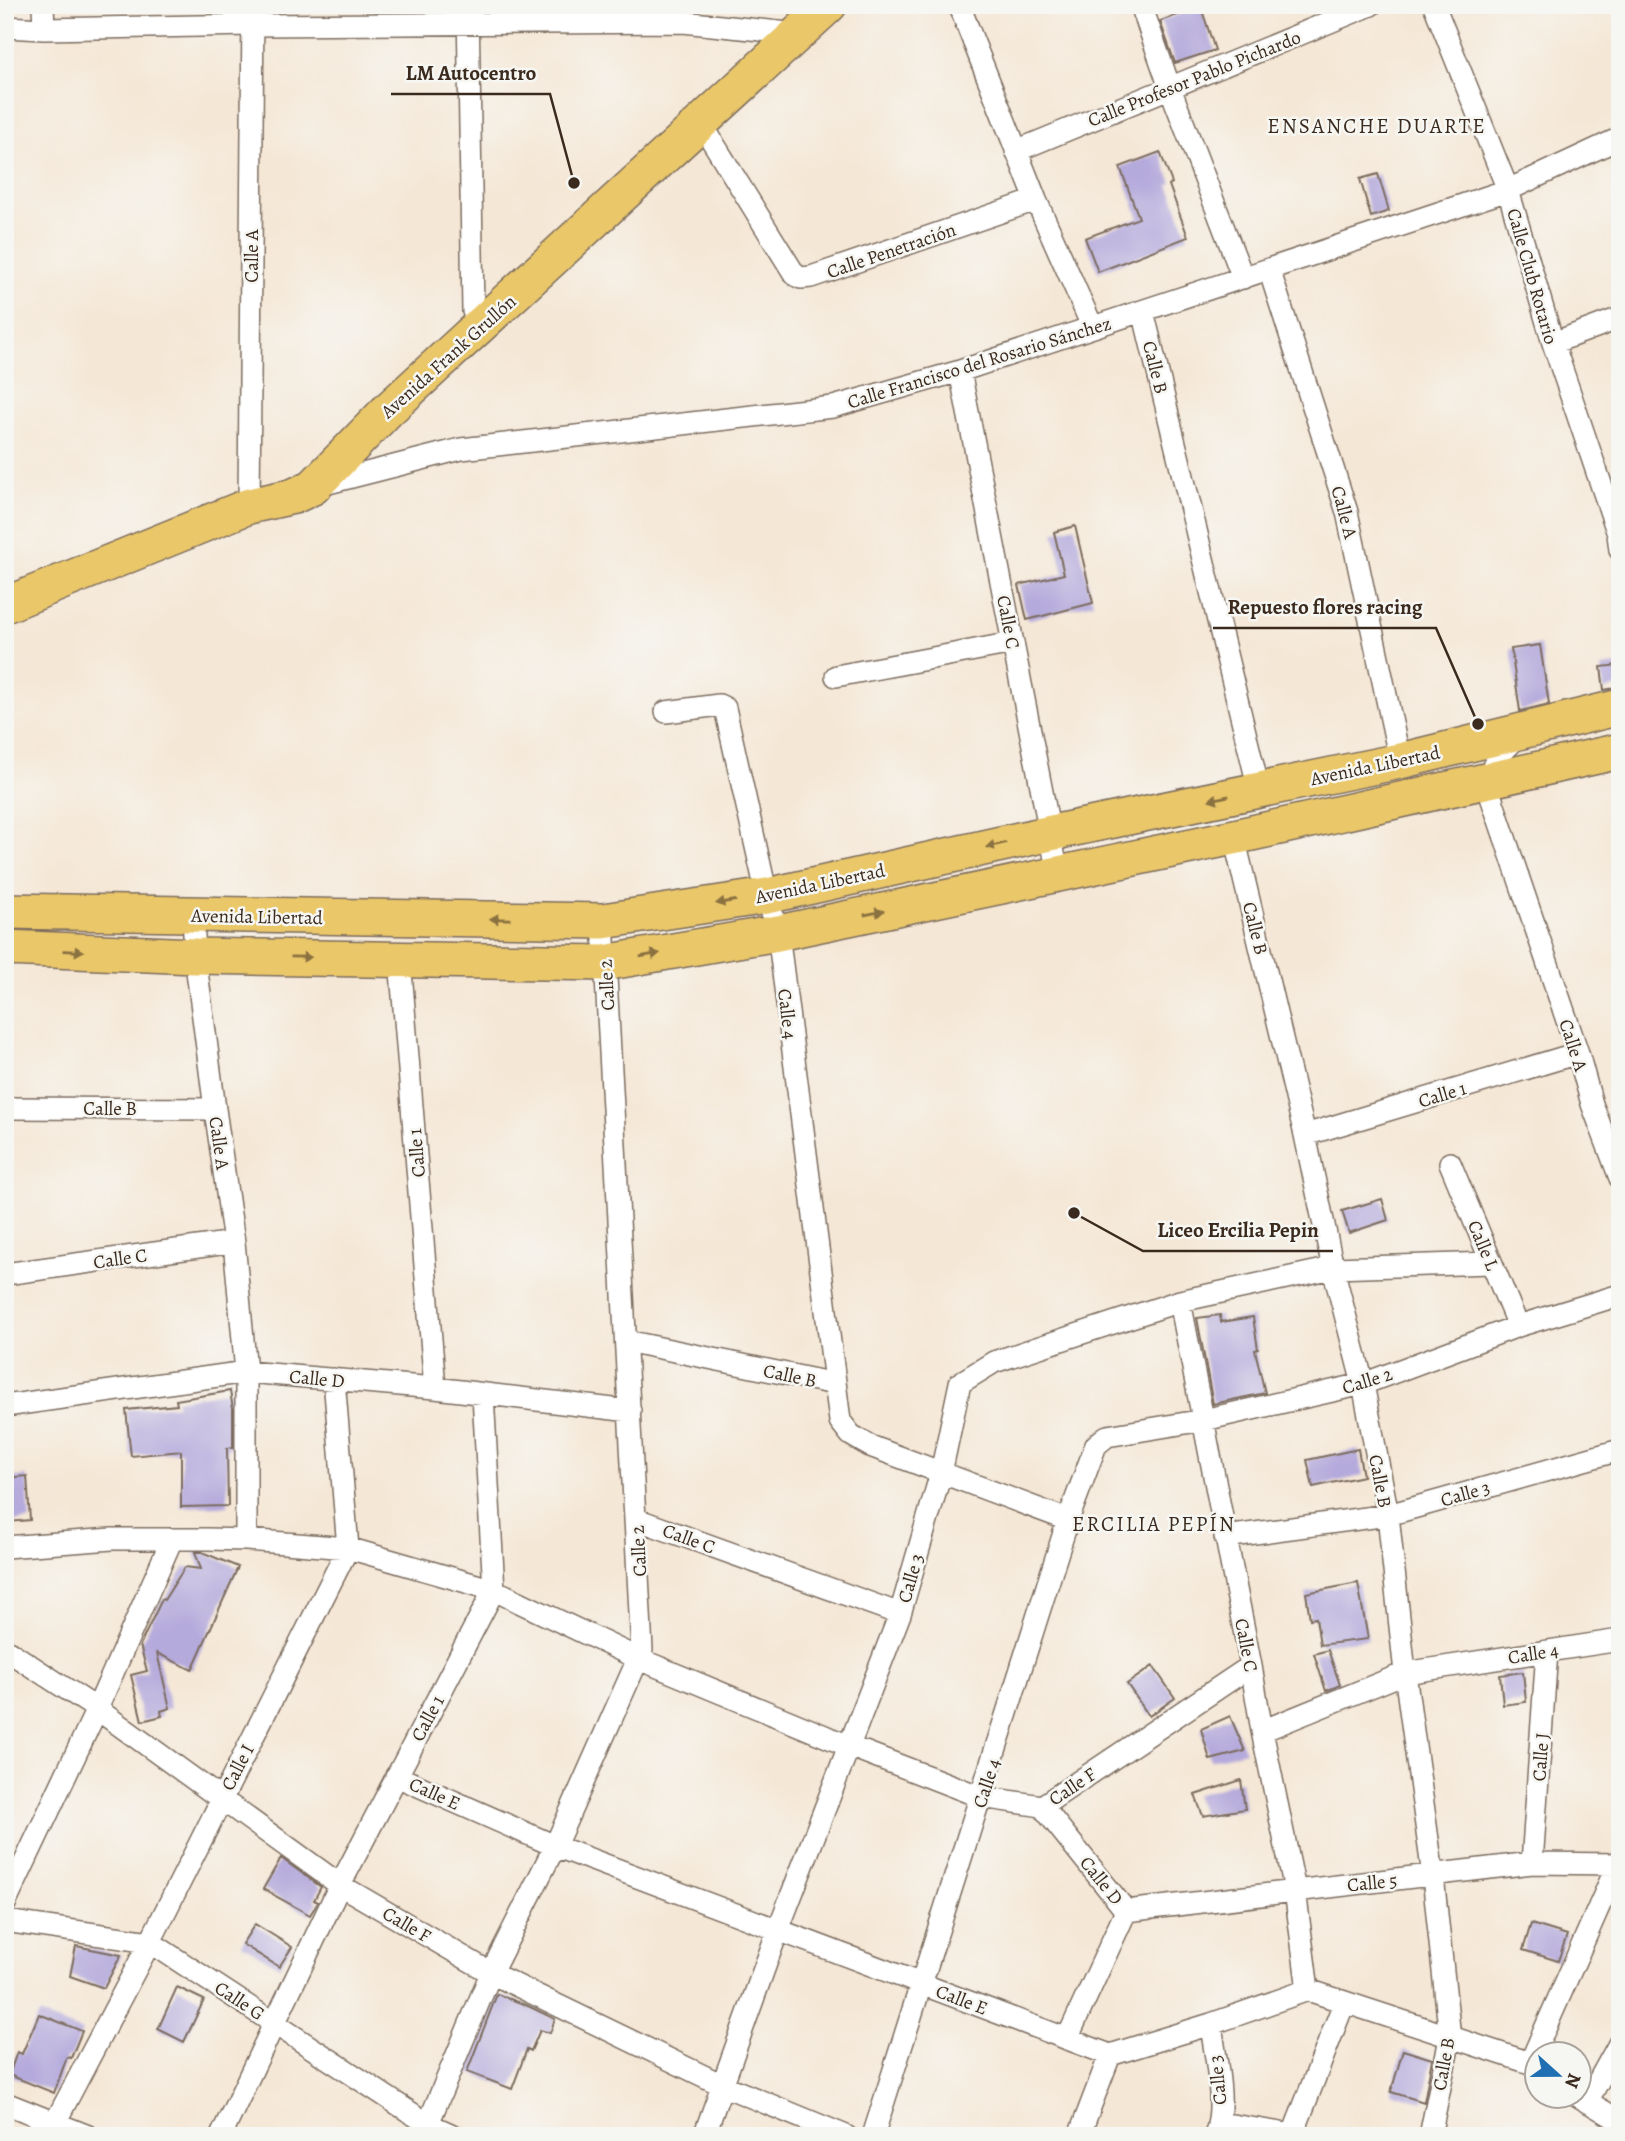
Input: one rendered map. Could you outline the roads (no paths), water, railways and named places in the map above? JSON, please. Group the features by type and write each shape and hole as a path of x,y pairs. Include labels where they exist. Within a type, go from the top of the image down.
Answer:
{"main road":[{"name":"Avenida Frank Grullón","path":"5,605 248,506 294,496 313,487 388,410 829,5"},
{"name":"Avenida Libertad","path":"5,948 195,956 603,921 767,896 1051,833 1400,761 1620,707"},
{"name":"Avenida Libertad","path":"5,911 192,915 379,942 604,963 778,933 1234,837 1620,751"}],"street":[{"path":"43,5 44,29"},
{"path":"959,5 1036,201 1092,326"},
{"path":"1141,5 1243,278"},
{"name":"Calle Profesor Pablo Pichardo","path":"1016,151 1371,5"},
{"name":"Calle Club Rotario","path":"1434,5 1508,190 1553,343 1618,534 1620,550"},
{"path":"468,14 473,311 479,328"},
{"path":"5,27 44,29 253,15 683,14 798,34"},
{"name":"Calle A","path":"248,506 253,15"},
{"name":"Calle Penetración","path":"701,123 795,275 801,278 1036,201"},
{"name":"Calle Francisco del Rosario Sánchez","path":"313,487 461,449 833,407 960,371 1508,190 1620,138"},
{"name":"Calle A","path":"1269,269 1347,512 1400,761"},
{"name":"Calle B","path":"1143,311 1259,790"},
{"path":"1553,343 1620,318"},
{"name":"Calle C","path":"960,371 1058,874"},
{"path":"836,676 1013,643"},
{"name":"Calle 4","path":"666,712 719,705 725,708 767,896 778,933 835,1384"},
{"path":"1486,782 1504,750 1512,741 1532,728"},
{"name":"Calle A","path":"1486,782 1578,1053 1592,1104 1620,1178"},
{"name":"Calle B","path":"1234,837 1305,1135 1333,1268 1363,1384 1388,1515 1405,1673 1433,1876 1450,2038 1430,2136"},
{"name":"Calle A","path":"192,915 195,956 234,1242 246,1371 246,1539"},
{"name":"Calle 2","path":"426,2130 491,1973 555,1846 642,1650 603,921"},
{"name":"Calle 1","path":"379,942 435,1388"},
{"name":"Calle 1","path":"1305,1135 1578,1053"},
{"name":"Calle B","path":"5,1108 215,1109"},
{"name":"Calle L","path":"1450,1163 1518,1326"},
{"name":"Calle C","path":"5,1274 234,1242"},
{"name":"Calle 3","path":"704,2136 778,1930 900,1614 941,1473 960,1383 994,1362 1180,1301 1333,1268 1491,1263"},
{"name":"Calle 2","path":"1107,1436 1203,1420 1363,1384 1518,1326 1620,1295"},
{"name":"Calle C","path":"1180,1301 1295,1890 1308,1990"},
{"name":"Calle B","path":"626,1341 835,1384 840,1421 851,1435 870,1446 1068,1520"},
{"name":"Calle D","path":"5,1406 246,1371 435,1388 630,1411"},
{"path":"334,1379 348,1548"},
{"path":"483,1395 494,1590"},
{"name":"Calle 4","path":"873,2136 1068,1520 1096,1445 1107,1436"},
{"name":"Calle 3","path":"1225,1538 1388,1515 1620,1450"},
{"name":"Calle C","path":"636,1519 900,1614"},
{"path":"5,1547 112,1539 246,1539 348,1548 494,1590 639,1659"},
{"path":"5,1904 97,1709 172,1539"},
{"name":"Calle I","path":"51,2129 150,1942 348,1548"},
{"name":"Calle 1","path":"221,2136 340,1885 494,1590"},
{"name":"Calle 4","path":"1262,1731 1405,1673 1620,1640"},
{"name":"Calle F","path":"5,1649 97,1709 340,1885 491,1973 722,2085 846,2136"},
{"name":"Calle J","path":"1532,1863 1547,1651"},
{"name":"Calle F","path":"639,1659 981,1797 1042,1806 1251,1665"},
{"name":"Calle E","path":"396,1776 555,1846 1110,2055"},
{"name":"Calle D","path":"1042,1806 1126,1911 1067,2039"},
{"path":"1545,2039 1619,1861"},
{"name":"Calle 5","path":"1126,1911 1532,1863 1619,1861"},
{"name":"Calle G","path":"5,1921 150,1942 275,2023 426,2130 455,2136"},
{"path":"1079,2136 1110,2055 1308,1990 1524,2063"},
{"path":"1218,2129 1296,2135 1344,2003"},
{"name":"Calle 3","path":"1211,2024 1221,2101 1218,2129"},
{"path":"1594,2082 1620,2042"},
{"path":"5,2103 51,2129 88,2136"},
{"path":"1594,2106 1620,2122"}],"place":[{"name":"LM Autocentro","path":"574,183"},
{"name":"Repuesto flores racing","path":"1478,724"},
{"name":"Liceo Ercilia Pepin","path":"1074,1213"}],"district":[{"name":"ENSANCHE DUARTE","path":"1377,126"},
{"name":"ERCILIA PEPÍN","path":"1154,1524"}]}
